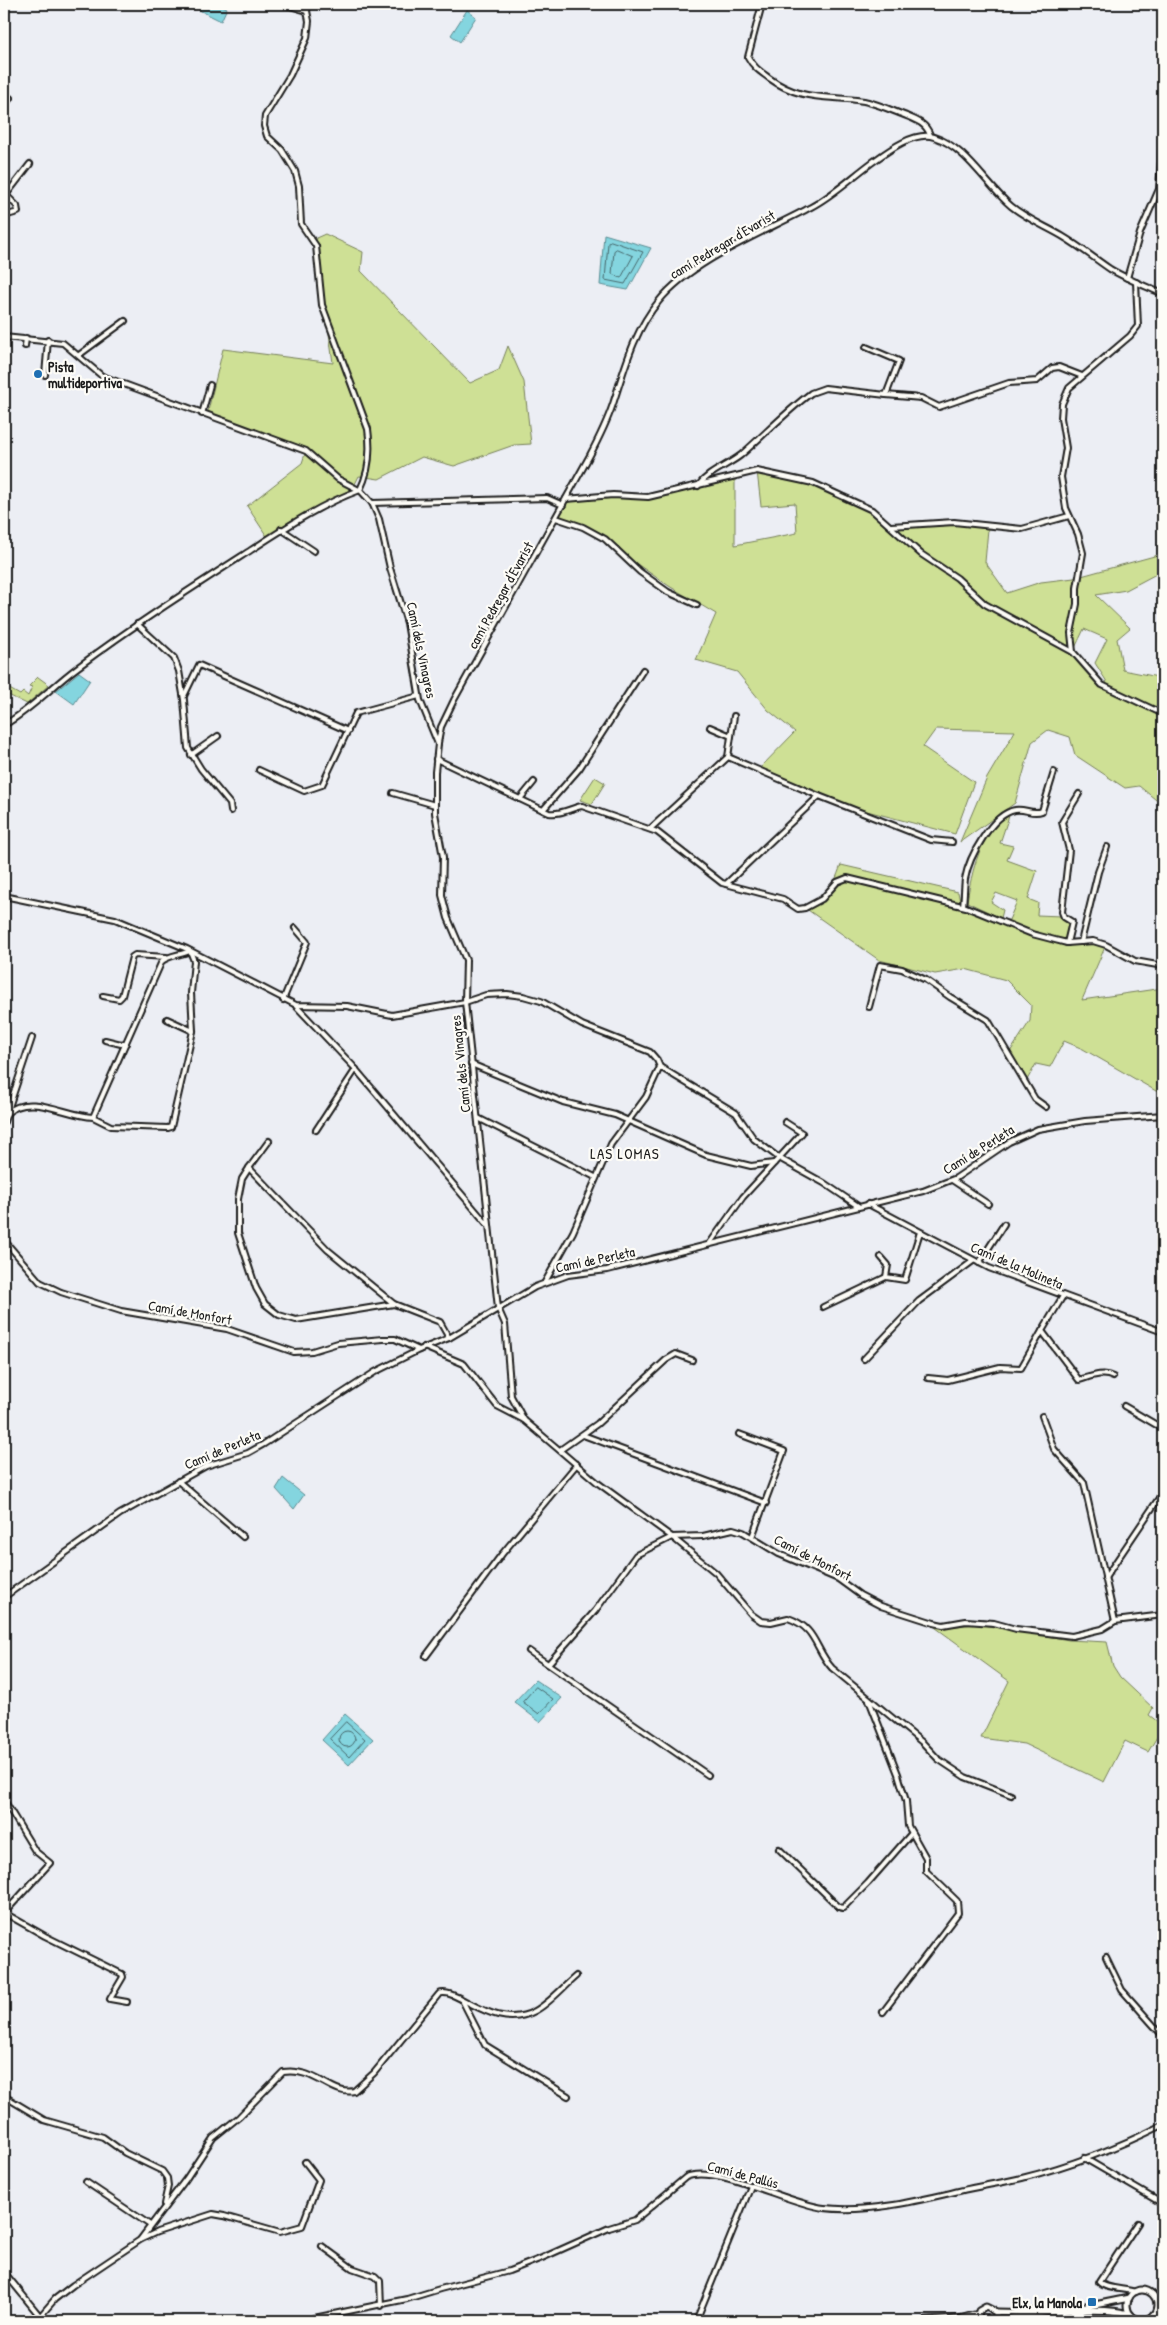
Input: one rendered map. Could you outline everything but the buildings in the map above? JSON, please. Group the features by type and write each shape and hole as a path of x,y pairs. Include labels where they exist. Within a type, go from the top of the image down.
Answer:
{"main road":[{"path":"926,2321 959,2319 978,2314 986,2307 996,2312 1014,2312 1099,2305 1129,2298 1136,2292 1145,2291 1163,2299"},
{"path":"1153,2296 1157,2307 1153,2315"},
{"path":"1129,2298 1127,2306 1131,2315"},
{"path":"996,2312 998,2321 1015,2317 1098,2310 1122,2311 1139,2320 1145,2320 1163,2311"},
{"path":"978,2314 978,2321"},
{"path":"958,2321 973,2321"}],"street":[{"path":"284,4 307,11"},
{"path":"309,4 307,11 309,21 307,38 290,76 265,116 264,126 268,136 282,150 295,171 299,186 300,224 316,246 322,304 368,428 369,463 360,490"},
{"path":"762,4 748,57 751,63 762,73 793,92 816,97 863,101 918,120 928,129 930,136 943,140 964,155 987,184 1014,208 1127,278 1163,294"},
{"path":"4,106 10,98"},
{"path":"1127,278 1140,233 1158,189 1163,134"},
{"name":"camí Pedregar d'Evarist","path":"438,744 441,727 454,700 556,518 608,416 634,341 651,311 674,285 746,240 826,198 877,159 912,138 930,136"},
{"path":"4,216 18,212 17,206 5,194 30,164"},
{"path":"1073,652 1071,633 1077,604 1077,588 1083,553 1078,534 1066,508 1061,477 1066,448 1062,411 1069,388 1130,336 1138,326 1136,282"},
{"path":"79,355 125,321"},
{"path":"4,344 6,337 63,343 102,376 306,451 338,479 360,490"},
{"path":"25,346 26,338"},
{"path":"45,375 48,340"},
{"path":"866,347 899,361 886,395"},
{"path":"698,486 704,477 722,469 740,455 811,393 825,388 921,398 939,407 1009,383 1037,381 1052,368 1059,367 1082,376"},
{"path":"202,414 210,385"},
{"path":"566,499 613,495 648,498 757,471 813,483 872,510 920,554 957,578 985,604 1073,652 1102,685 1163,714"},
{"path":"4,725 22,714 69,674 137,624 281,529 346,495 360,490"},
{"name":"Camí dels Vinagres","path":"360,490 372,503 380,519 390,568 407,623 419,696 438,744 435,805 443,857 442,895 448,918 466,960 465,1002 487,1224 498,1308 505,1324 511,1396 524,1420"},
{"path":"372,503 547,498 563,505"},
{"path":"891,526 954,522 1022,529 1069,516"},
{"path":"556,518 605,539 640,572 668,592 697,605"},
{"path":"281,529 314,551"},
{"path":"137,624 174,658 184,698 188,748 230,804 231,811"},
{"path":"184,698 198,665 348,731"},
{"path":"542,810 579,769 643,670"},
{"path":"259,770 304,791 322,785 356,713 419,696"},
{"path":"650,829 728,757 734,716"},
{"path":"710,727 731,736"},
{"path":"192,755 218,736"},
{"path":"728,757 819,796 931,840 952,842"},
{"path":"436,759 549,813 561,814 574,807 582,806 639,827 650,829 666,838 717,879 726,884 783,900 798,909 805,908 822,899 837,882 847,878 963,906 1032,934 1068,943 1094,941 1106,945 1135,961 1163,965"},
{"path":"963,906 965,878 990,826 997,818 1016,810 1036,813 1042,811 1054,772"},
{"path":"520,799 534,782"},
{"path":"393,793 435,805"},
{"path":"1068,943 1072,922 1064,917 1062,912 1069,850 1062,822 1079,794"},
{"path":"726,884 819,796"},
{"path":"1080,942 1098,872 1107,847"},
{"path":"4,896 115,919 190,951 296,1005 347,1006 392,1016 465,1002 486,995 507,994 540,1001 582,1025 640,1046 658,1060 660,1067 646,1097 611,1144 573,1232 545,1282"},
{"path":"283,1000 307,942 295,928"},
{"path":"104,996 119,1000 122,996 132,956 180,956 190,951"},
{"path":"7,1113 14,1107 22,1105 53,1107 93,1117 111,1126 172,1127 193,1031 191,993 194,961 190,951"},
{"path":"93,1117 162,961 166,957"},
{"path":"869,1007 880,965 902,969 926,980 988,1020 1035,1099 1046,1107"},
{"path":"296,1005 356,1069 487,1224"},
{"path":"167,1020 193,1031"},
{"path":"4,1122 32,1038"},
{"path":"105,1040 121,1044 126,1043"},
{"path":"471,1064 563,1102 616,1115 706,1155 751,1166 774,1163"},
{"path":"660,1067 736,1113 754,1139 779,1158 824,1183 858,1206"},
{"path":"316,1130 356,1069"},
{"name":"Camí de Perleta","path":"4,1597 108,1521 206,1466 248,1453 375,1372 424,1347 449,1338 545,1282 568,1275 607,1270 924,1191 952,1180 970,1170 1008,1142 1038,1128 1084,1121 1163,1114"},
{"path":"478,1118 596,1177"},
{"path":"710,1244 742,1196 802,1133 785,1122"},
{"path":"269,1141 242,1179 238,1199 238,1233 256,1288 265,1304 279,1315 296,1320 394,1304"},
{"path":"249,1168 328,1250 394,1304 440,1322 449,1338"},
{"path":"952,1180 988,1204"},
{"name":"Camí de la Molineta","path":"868,1204 973,1261 1009,1277 1163,1332"},
{"path":"979,1263 1004,1224"},
{"path":"822,1307 886,1277 905,1280 920,1232"},
{"name":"Camí de Monfort","path":"4,1240 40,1282 61,1292 121,1311 227,1329 294,1352 312,1351 338,1343 383,1339 402,1341 419,1350"},
{"path":"881,1257 888,1265 886,1277"},
{"path":"864,1359 919,1301 973,1261"},
{"path":"928,1378 948,1380 1000,1367 1020,1368 1063,1296"},
{"path":"1042,1331 1079,1380 1107,1374 1113,1377"},
{"path":"424,1347 464,1364 497,1406 524,1420 716,1573 751,1614 761,1621 771,1622 788,1618 806,1627 812,1633 825,1661 923,1743 938,1759 965,1777 1012,1795"},
{"path":"560,1450 583,1435 666,1360 676,1354 692,1360"},
{"path":"1124,1406 1160,1427 1163,1434"},
{"path":"1042,1416 1054,1449 1084,1483 1115,1621"},
{"path":"739,1434 784,1451 752,1537"},
{"path":"583,1435 766,1503"},
{"path":"426,1656 508,1547 577,1464"},
{"path":"178,1481 243,1537"},
{"path":"1105,1578 1163,1492"},
{"name":"Camí de Monfort","path":"672,1537 703,1536 733,1529 752,1537 779,1554 838,1579 860,1595 881,1606 943,1625 966,1621 994,1622 1016,1629 1072,1636 1102,1629 1115,1621 1163,1615"},
{"path":"548,1664 595,1611 636,1555 672,1537"},
{"path":"529,1651 708,1776"},
{"path":"868,1698 898,1774 906,1801 908,1826 926,1858 926,1872 957,1901 958,1913 883,2012"},
{"path":"4,1800 35,1851 50,1863 8,1909 8,1915 45,1936 122,1974 122,1981 110,1999 127,2002"},
{"path":"779,1849 839,1908 842,1908 868,1883 911,1834"},
{"path":"1106,1957 1122,1990 1163,2036"},
{"path":"140,2240 163,2206 186,2179 213,2138 238,2117 282,2072 303,2072 342,2091 354,2092 374,2074 439,1994 448,1993 496,2015 511,2018 523,2016 544,2005 576,1976"},
{"path":"462,2000 485,2045 568,2096"},
{"path":"4,2096 44,2120 103,2137 125,2154 162,2172 167,2178 168,2186 163,2206"},
{"name":"Camí de Pallús","path":"306,2321 381,2306 509,2271 609,2228 625,2225 635,2220 686,2177 693,2174 704,2174 751,2186 823,2208 852,2208 914,2202 1023,2177 1084,2158 1163,2125"},
{"path":"1084,2158 1163,2204"},
{"path":"36,2321 73,2284 140,2240 158,2232 213,2214 280,2232 302,2226 319,2180 305,2162"},
{"path":"86,2182 150,2225"},
{"path":"696,2321 751,2186"},
{"path":"1136,2292 1126,2288 1104,2286 1099,2282 1138,2223"},
{"path":"322,2246 352,2268 375,2276 380,2281 381,2306"},
{"path":"4,2272 39,2316"}],"green space":[{"path":"325,234 363,252 361,271 470,383 499,370 508,346 524,382 531,444 514,445 454,466 422,457 379,479 359,476 353,488 268,538 247,506 302,463 306,451 207,415 223,349 333,363 316,238"},
{"path":"757,471 813,483 872,510 894,527 945,522 988,529 985,562 1007,593 1041,582 1074,578 1158,555 1158,573 1126,590 1096,595 1130,628 1117,639 1123,670 1163,678 1163,822 1160,820 1161,804 1139,786 1125,788 1075,755 1070,737 1048,730 1032,742 1015,803 960,842 987,778 1015,731 936,729 923,747 974,782 955,834 840,804 758,770 795,732 768,710 737,672 696,660 716,614 669,586 583,527 556,518 570,498 648,497 735,478 735,545 797,533 795,503 761,506","holes":["1084,629 1107,639 1095,663 1107,682 1102,685 1073,652"]},
{"path":"38,677 49,685 27,704 4,693 6,687 20,695 23,692 28,696 32,687 29,686"},
{"path":"595,777 605,783 592,804 580,800"},
{"path":"1009,816 1000,843 1013,846 1007,860 1037,871 1028,899 1038,903 1037,915 1061,916 1061,918 1072,924 1068,945 1093,941 1105,947 1082,1000 1163,988 1163,1095 1083,1049 1064,1041 1050,1067 1036,1064 1027,1080 1010,1052 1030,1021 1031,1005 1006,980 965,969 935,974 879,960 805,908 829,892 841,865 958,892 961,906 990,920 1009,920 1017,901 996,893 991,902 1003,910 1001,918 967,902 971,878 984,841 999,822"},
{"path":"977,1624 1069,1640 1107,1642 1113,1666 1120,1677 1153,1708 1149,1715 1163,1726 1163,1740 1157,1737 1148,1752 1125,1741 1104,1782 1024,1744 981,1738 1009,1681 932,1625 947,1627"}],"water":[{"path":"202,4 218,4 227,8 221,21 199,10"},
{"path":"467,10 476,17 460,42 451,35"},
{"path":"604,234 651,248 628,290 600,285"},
{"path":"79,672 90,680 74,704 56,691"},
{"path":"283,1478 304,1495 294,1509 276,1489"},
{"path":"535,1680 562,1698 540,1722 514,1702"},
{"path":"345,1714 373,1739 349,1765 322,1740"}],"place":[{"name":"Pista multideportiva","path":"38,374"},
{"name":"Elx, la Manola","path":"1092,2302"}],"district":[{"name":"LAS LOMAS","path":"625,1153"}]}
